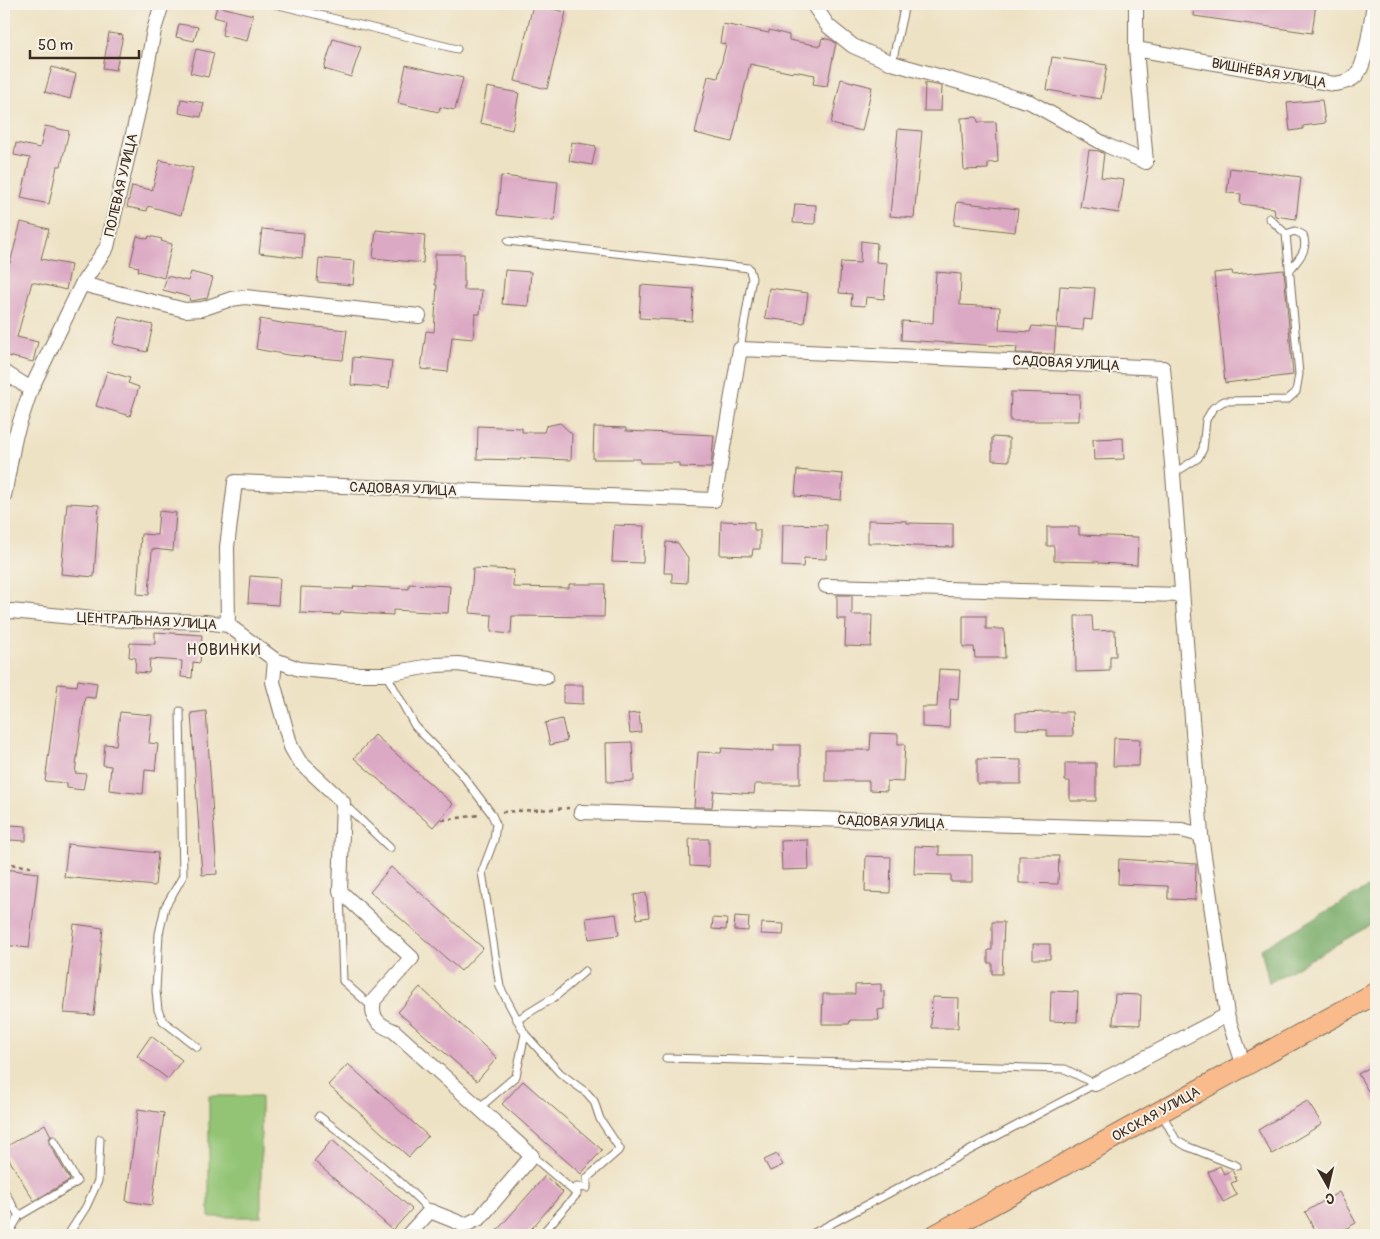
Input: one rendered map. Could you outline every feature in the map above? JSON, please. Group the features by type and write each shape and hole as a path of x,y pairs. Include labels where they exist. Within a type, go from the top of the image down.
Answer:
{"main road":[{"name":"ОКСКАЯ УЛИЦА","path":"936,1235 1376,993"}],"street":[{"name":"ПОЛЕВАЯ УЛИЦА","path":"4,496 15,437 31,390 82,284 107,247 141,99 154,30 162,4"},
{"path":"813,4 828,26 853,46 892,63 1030,102 1108,146 1146,162 1136,49 1136,4"},
{"name":"ВИШНЁВАЯ УЛИЦА","path":"1136,49 1334,84 1347,82 1358,73 1374,4"},
{"path":"82,284 185,310 202,309 231,299 245,297 419,316"},
{"name":"САДОВАЯ УЛИЦА","path":"228,625 227,548 235,482 714,500 740,349 1163,368 1201,835 1227,1015 1244,1066"},
{"path":"4,372 31,390"},
{"path":"826,586 1182,595"},
{"name":"ЦЕНТРАЛЬНАЯ УЛИЦА","path":"6,610 94,619 205,622 228,625 275,660 299,669 355,674 386,674 436,665 458,664 546,677"},
{"path":"275,660 273,682 291,747 299,761 343,802 340,891 412,958 374,1000 372,1007 374,1018 380,1026 394,1031 532,1156 480,1218 461,1230 430,1211 408,1235"},
{"name":"САДОВАЯ УЛИЦА","path":"580,812 1172,830 1201,835"},
{"path":"1095,1084 1227,1015"}],"lane":[{"path":"275,4 457,49"},
{"path":"892,63 905,4"},
{"path":"1173,474 1198,458 1203,449 1206,420 1213,408 1224,401 1287,400 1296,392 1299,374 1286,234 1269,218"},
{"path":"1286,234 1295,231 1303,235 1306,243 1303,252 1290,270"},
{"path":"508,241 749,268 752,278 740,349"},
{"path":"386,674 415,726 460,772 491,813 496,824 494,840 482,872 500,987 525,1034 560,1073 587,1093 594,1101 600,1119 620,1149 587,1178 587,1188 577,1187 577,1194 542,1235"},
{"path":"180,711 182,876 165,907 159,934 156,991 158,1010 163,1021 197,1047"},
{"path":"343,802 390,848"},
{"path":"340,891 343,981 372,1007"},
{"path":"517,1020 556,996 585,971"},
{"path":"479,1108 516,1076 525,1034"},
{"path":"666,1058 1065,1069 1095,1084"},
{"path":"810,1235 1095,1084"},
{"path":"1161,1112 1176,1140 1186,1146 1237,1166"},
{"path":"319,1116 417,1197 430,1211"},
{"path":"68,1235 86,1207 98,1181 100,1139"},
{"path":"8,1235 20,1216 77,1182 54,1140"},
{"path":"532,1156 577,1194"},
{"path":"4,1191 20,1216"}],"path":[{"path":"442,820 491,813 577,807 580,812"},
{"path":"4,863 31,867"}],"green space":[{"path":"1376,883 1376,922 1269,983 1261,949"},
{"path":"209,1096 261,1096 261,1217 209,1217"}],"building":[{"path":"1195,4 1316,4 1312,33 1194,16"},
{"path":"533,5 566,12 547,89 515,81"},
{"path":"217,6 253,15 247,41 222,35 225,20 214,17"},
{"path":"179,24 198,27 194,41 176,37"},
{"path":"723,24 769,33 769,30 789,35 789,40 820,46 822,38 831,40 836,43 827,86 813,84 815,75 793,71 793,73 750,64 732,142 695,133 708,76 718,78 726,44 720,43"},
{"path":"109,33 123,35 116,70 103,68"},
{"path":"333,39 361,47 351,77 324,69"},
{"path":"196,49 214,53 208,77 190,73"},
{"path":"1052,57 1107,65 1101,99 1047,90"},
{"path":"406,65 463,78 455,110 440,107 439,112 398,103"},
{"path":"52,67 76,74 70,99 45,92"},
{"path":"841,79 872,87 862,131 831,124"},
{"path":"925,83 942,86 941,111 924,111"},
{"path":"487,87 519,93 512,130 480,123"},
{"path":"181,99 204,103 201,117 179,113"},
{"path":"1322,100 1325,123 1303,126 1303,129 1290,131 1287,103"},
{"path":"977,117 978,122 996,122 998,162 988,163 988,169 964,170 961,118"},
{"path":"45,126 69,131 61,166 57,166 49,204 21,198 30,158 14,155 16,143 40,148"},
{"path":"898,129 922,131 914,218 890,216"},
{"path":"572,142 596,146 592,165 569,161"},
{"path":"1089,150 1099,151 1104,154 1101,177 1124,180 1119,213 1080,207"},
{"path":"160,160 193,168 181,215 148,206 147,211 127,207 132,186 152,190"},
{"path":"1230,168 1301,177 1296,219 1275,216 1274,208 1240,204 1241,194 1227,193"},
{"path":"501,176 558,182 554,221 497,215"},
{"path":"957,202 1018,209 1015,232 954,225"},
{"path":"795,204 816,205 815,224 793,223"},
{"path":"21,222 49,229 41,259 71,265 66,290 32,282 17,337 38,342 33,362 4,355 4,271 6,262 10,263"},
{"path":"262,229 304,233 302,258 259,253"},
{"path":"376,230 425,235 423,263 373,258"},
{"path":"137,236 148,239 149,236 172,244 164,278 138,271 139,267 130,265"},
{"path":"861,241 877,243 876,262 887,263 884,299 866,297 865,306 851,305 852,294 839,293 841,262 860,263"},
{"path":"435,254 464,254 464,290 482,290 480,314 475,314 473,339 452,337 448,372 421,369 426,331 434,332 437,285 435,285"},
{"path":"319,258 355,261 353,285 317,282"},
{"path":"505,270 531,272 528,306 502,304"},
{"path":"1284,270 1293,375 1225,383 1214,273 1232,271 1233,275"},
{"path":"191,272 213,278 207,298 191,301 189,300 190,297 163,290 167,276 188,281"},
{"path":"936,272 961,274 960,305 1000,307 999,330 1030,332 1032,326 1056,328 1054,354 1016,353 1017,347 901,340 902,321 933,323"},
{"path":"641,285 694,289 692,321 639,318"},
{"path":"1060,286 1095,288 1092,320 1084,319 1083,330 1057,328"},
{"path":"769,288 808,293 804,323 765,318"},
{"path":"119,317 153,325 147,352 113,344"},
{"path":"260,319 286,324 347,330 343,360 288,355 256,349"},
{"path":"353,357 392,361 389,388 351,385"},
{"path":"107,371 130,378 128,383 139,387 130,416 96,406"},
{"path":"1011,392 1080,394 1079,421 1010,421"},
{"path":"560,423 572,434 571,460 477,459 478,426 522,428 522,432 544,432 546,426"},
{"path":"594,427 626,428 626,431 714,435 711,468 679,467 679,463 640,463 640,459 593,459"},
{"path":"992,437 1009,438 1009,461 992,460"},
{"path":"1123,438 1124,459 1094,460 1093,439"},
{"path":"797,470 843,474 841,500 795,496"},
{"path":"67,503 99,505 94,577 61,574"},
{"path":"159,511 176,513 173,551 152,549 149,595 137,594 141,534 157,535"},
{"path":"868,520 953,524 953,547 868,543"},
{"path":"721,521 754,522 754,530 760,530 760,549 753,549 752,556 720,555"},
{"path":"783,524 827,525 826,559 804,558 803,567 782,566"},
{"path":"614,525 644,526 643,563 612,562"},
{"path":"1047,527 1079,527 1079,535 1138,537 1137,565 1054,561 1054,546 1047,546"},
{"path":"666,542 678,543 688,558 687,583 672,582 672,573 664,573"},
{"path":"473,568 514,570 513,587 569,588 569,584 605,584 604,617 512,616 511,634 491,632 492,615 470,613"},
{"path":"250,576 280,578 278,605 248,603"},
{"path":"409,584 450,586 448,613 393,610 393,615 341,612 340,615 300,613 301,587 353,589 354,586 409,589"},
{"path":"837,595 852,595 852,615 872,615 871,647 845,646 846,619 837,619"},
{"path":"963,616 986,616 986,629 1004,629 1005,658 975,658 974,647 963,647"},
{"path":"1075,616 1092,616 1093,631 1115,630 1116,656 1110,656 1110,671 1076,672"},
{"path":"155,632 202,635 200,663 193,662 192,678 181,677 182,661 150,659 149,673 135,672 136,658 129,657 130,643 155,644"},
{"path":"939,669 960,670 958,700 950,699 949,728 922,727 922,707 937,707"},
{"path":"78,680 97,683 95,698 85,697 75,773 86,774 83,790 67,788 67,783 45,781 58,684 77,686"},
{"path":"563,685 583,685 583,704 563,703"},
{"path":"206,711 217,874 202,875 191,713"},
{"path":"120,712 152,715 149,743 158,744 155,771 145,770 143,794 109,790 111,766 103,765 105,744 116,745"},
{"path":"1072,712 1073,736 1047,736 1047,730 1016,729 1016,713"},
{"path":"639,713 641,732 630,733 628,714"},
{"path":"562,719 567,741 550,745 545,723"},
{"path":"871,733 898,734 898,744 905,744 903,782 887,781 887,791 869,790 869,781 825,781 825,750 870,750"},
{"path":"375,735 453,804 433,827 354,758"},
{"path":"1114,738 1140,739 1139,766 1113,766"},
{"path":"632,742 634,781 607,782 606,743"},
{"path":"774,745 800,745 800,784 755,784 754,794 714,791 712,807 694,807 698,752 721,753 722,748 774,751"},
{"path":"977,759 1021,760 1021,784 977,784"},
{"path":"1065,763 1096,763 1096,801 1070,801 1070,781 1065,781"},
{"path":"10,825 26,826 26,841 10,840"},
{"path":"689,839 709,839 709,867 690,866"},
{"path":"808,840 809,869 782,870 781,841"},
{"path":"68,844 158,853 155,886 64,877"},
{"path":"915,846 939,847 939,855 972,855 972,882 951,882 951,875 914,874"},
{"path":"866,856 891,857 890,893 865,892"},
{"path":"1019,856 1059,856 1058,884 1019,883"},
{"path":"1119,859 1196,864 1195,900 1168,899 1168,886 1118,884"},
{"path":"391,867 483,948 461,971 370,892"},
{"path":"4,869 38,873 29,948 4,945"},
{"path":"646,893 649,917 637,919 634,895"},
{"path":"616,914 619,935 589,939 586,918"},
{"path":"735,916 749,917 748,931 734,930"},
{"path":"713,918 727,919 726,930 712,929"},
{"path":"992,922 1004,922 1002,974 992,974 992,963 988,963 988,950 992,950"},
{"path":"762,923 784,924 783,935 761,934"},
{"path":"74,924 103,928 94,1015 64,1013"},
{"path":"1033,944 1050,944 1050,959 1033,959"},
{"path":"881,984 881,992 884,991 884,1009 878,1010 879,1020 850,1020 849,1024 822,1024 823,994 855,994 855,985"},
{"path":"420,987 497,1058 477,1081 398,1012"},
{"path":"1051,991 1078,992 1077,1022 1050,1021"},
{"path":"1115,994 1141,995 1140,1025 1113,1024"},
{"path":"932,997 959,998 958,1028 931,1028"},
{"path":"151,1036 182,1060 168,1079 137,1056"},
{"path":"348,1064 428,1136 409,1157 328,1085"},
{"path":"1376,1064 1376,1104 1358,1074"},
{"path":"523,1081 602,1150 581,1174 502,1104"},
{"path":"1307,1101 1322,1124 1272,1154 1258,1130"},
{"path":"138,1109 164,1113 152,1205 126,1201"},
{"path":"45,1124 51,1136 49,1143 70,1180 34,1201 4,1148"},
{"path":"332,1140 412,1209 393,1230 314,1161"},
{"path":"777,1154 783,1165 770,1171 764,1160"},
{"path":"1220,1166 1224,1174 1232,1170 1237,1181 1231,1183 1237,1195 1223,1202 1208,1172"},
{"path":"545,1176 563,1192 526,1235 493,1235"},
{"path":"1339,1192 1356,1223 1334,1235 1318,1235 1305,1212"}],"district":[{"name":"НОВИНКИ","path":"224,650"}]}
